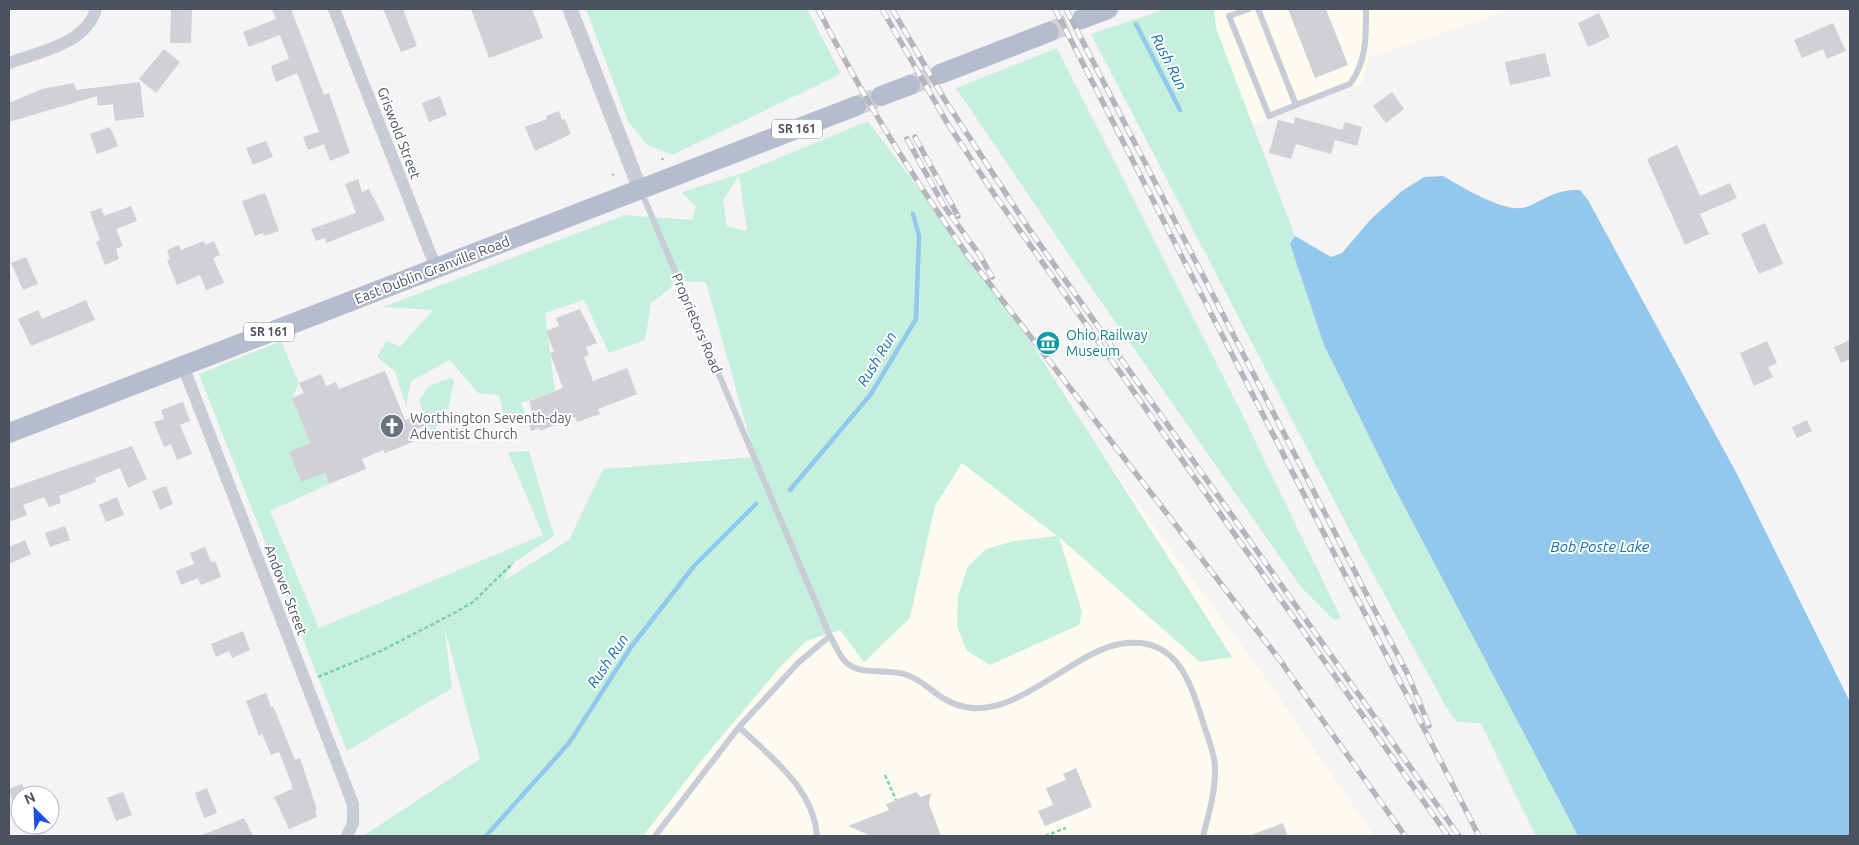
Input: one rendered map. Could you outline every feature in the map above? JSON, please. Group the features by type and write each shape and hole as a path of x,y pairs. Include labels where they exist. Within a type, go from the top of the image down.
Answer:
{"main road":[{"path":"1082,19 1108,9"},
{"path":"940,74 1049,32"},
{"path":"882,96 910,85"},
{"name":"East Dublin Granville Road","path":"9,433 856,106"}],"street":[{"name":"Griswold Street","path":"334,9 436,268"},
{"name":"Proprietors Road","path":"570,9 640,189"},
{"path":"9,63 75,38 95,12"},
{"name":"Andover Street","path":"183,366 353,804 354,815 350,832"}],"lane":[{"path":"1248,9 1229,16 1269,116 1350,84 1355,77 1365,51 1366,9"},
{"path":"1258,9 1296,105"},
{"name":"Proprietors Road","path":"640,189 830,636 844,660 856,669 896,671 909,675 945,701 967,708 980,708 999,704 1027,693 1075,664 1120,644 1152,646 1168,654 1181,665 1191,684 1215,766 1211,808 1203,836"},
{"path":"655,836 739,727 798,663 830,636"},
{"path":"739,727 780,765 804,794 816,820 817,836"}],"path":[{"path":"306,682 383,650 456,612 473,602 513,563"},
{"path":"885,775 896,800"},
{"path":"1045,836 1066,828"}],"shaded area":[{"path":"1211,9 1513,9 1369,57 1362,83 1243,128"},
{"path":"1045,378 1264,676 1374,836 363,836 506,780"}],"green space":[{"path":"586,9 807,9 841,74 672,155 646,144 628,121"},
{"path":"1166,9 1214,9 1216,28 1295,236 1290,244 1324,345 1394,487 1578,836 1536,836 1481,724 1456,721 1445,705 1360,550 1091,34"},
{"path":"1057,48 1241,412 1341,618 1334,620 1301,587 1086,280 956,88"},
{"path":"868,121 1014,316 1232,657 1200,662 1059,537 1082,612 1079,625 990,665 967,651 957,626 958,596 968,566 986,549 1014,541 1057,536 962,463 935,506 910,618 864,662 840,630 806,641 781,666 705,756 643,836 363,836 480,759 444,626 452,688 347,751 199,374 281,341 299,383 292,398 310,443 289,452 301,482 325,473 329,484 270,511 319,628 543,535 508,452 529,451 554,536 513,563 503,581 569,540 603,469 755,457 706,282 672,281 671,288 651,303 645,340 609,353 584,300 545,313 555,391 521,403 527,418 506,425 499,395 478,393 450,360 411,381 406,406 395,371 377,357 387,341 400,347 433,310 383,307 625,215 692,220 696,207 682,192 740,174","holes":["739,175 747,230 727,226 723,200"]},
{"path":"451,378 454,381 449,405 435,429 430,431 419,400 429,386"}],"water":[{"name":"Bob Poste Lake","path":"1443,176 1485,199 1510,207 1520,208 1529,206 1554,194 1573,190 1580,190 1588,200 1737,474 1850,702 1850,836 1578,836 1394,487 1324,345 1290,244 1295,236 1331,257 1342,253 1371,219 1402,191 1424,177"}],"building":[{"path":"171,9 192,9 191,43 170,43"},
{"path":"272,9 291,9 324,95 329,93 350,153 330,161 324,144 308,150 303,137 319,132 297,73 276,82 271,66 289,59 280,35 249,47 243,32 276,19"},
{"path":"383,9 403,9 417,46 401,52"},
{"path":"471,9 532,9 543,38 489,58"},
{"path":"1288,9 1326,9 1348,65 1315,78"},
{"path":"1599,13 1610,37 1588,47 1578,23"},
{"path":"1833,23 1846,51 1827,59 1823,49 1802,58 1794,40"},
{"path":"164,49 180,62 156,93 139,79"},
{"path":"1545,53 1551,76 1510,85 1505,62"},
{"path":"140,82 144,117 115,121 113,104 98,106 97,96 9,122 9,103 42,89 74,83 76,90"},
{"path":"1392,92 1404,109 1386,123 1373,106"},
{"path":"440,96 447,115 429,122 422,103"},
{"path":"559,111 562,120 565,119 571,134 535,151 525,127 547,119 546,116"},
{"path":"1295,117 1342,130 1345,122 1362,127 1357,146 1335,140 1331,154 1296,144 1291,159 1269,153 1278,120 1294,124"},
{"path":"110,127 118,146 97,154 90,134"},
{"path":"266,141 273,157 253,165 246,148"},
{"path":"1677,145 1700,196 1730,183 1737,198 1700,214 1709,234 1685,245 1647,159"},
{"path":"358,179 362,192 369,189 385,220 326,243 325,238 316,241 311,229 356,213 345,184"},
{"path":"265,193 279,231 264,236 263,233 255,236 242,201"},
{"path":"131,206 137,221 116,229 123,246 116,249 119,259 105,265 96,242 100,240 90,212 101,208 104,216"},
{"path":"1765,223 1783,264 1759,274 1741,234"},
{"path":"204,241 205,245 214,241 220,255 213,258 224,283 206,290 200,275 177,285 167,260 170,259 167,250 179,245 181,250"},
{"path":"26,257 38,284 23,290 11,263"},
{"path":"86,300 95,320 31,346 18,319 38,310 42,319"},
{"path":"580,309 597,343 586,347 589,355 584,357 593,381 627,368 637,394 598,409 600,414 577,422 575,417 540,431 539,428 531,431 527,418 533,414 529,401 563,388 550,353 554,352 546,331 559,326 556,318"},
{"path":"1850,340 1850,359 1841,363 1834,347"},
{"path":"1767,341 1777,363 1768,367 1773,377 1754,386 1740,353"},
{"name":"Worthington Seventh-day Adventist Church","path":"385,371 405,420 423,413 428,425 409,432 413,442 385,453 383,450 362,459 366,469 329,484 325,473 301,482 289,452 310,443 292,398 304,393 299,383 321,374 326,386 336,382 339,389"},
{"path":"183,402 190,421 180,425 192,454 177,460 171,444 164,447 154,422 164,419 161,410"},
{"path":"1807,420 1812,431 1797,438 1792,427"},
{"path":"132,446 147,479 128,488 120,468 95,478 96,482 59,496 61,503 49,507 44,497 23,505 27,515 9,522 9,489"},
{"path":"166,486 173,504 160,510 152,491"},
{"path":"117,497 124,515 106,522 99,505"},
{"path":"65,526 70,540 50,547 45,533"},
{"path":"25,540 31,554 9,564 9,547"},
{"path":"205,547 211,562 215,561 221,577 201,585 198,578 181,585 176,571 194,564 190,553"},
{"path":"243,631 250,650 232,658 229,651 216,657 211,644"},
{"path":"266,693 295,760 300,758 317,810 315,811 317,817 289,829 274,797 292,789 292,785 279,752 271,755 262,734 259,736 246,701"},
{"path":"1076,768 1092,807 1045,826 1038,811 1053,805 1046,788 1066,780 1063,774"},
{"path":"207,788 217,813 204,818 195,793"},
{"path":"123,792 132,815 116,821 107,798"},
{"path":"916,792 921,797 931,793 929,804 941,836 871,836 848,826 889,810 886,804"},
{"path":"244,818 253,836 200,836"},
{"path":"1283,823 1288,836 1251,836 1251,835"}],"waterway":[{"name":"Rush Run","path":"1136,24 1180,110"},
{"name":"Rush Run","path":"790,490 871,394 916,319 919,236 913,214"},
{"name":"Rush Run","path":"486,836 569,743 631,647 694,566 756,504"}],"tunnel":[{"path":"1049,32 1082,19"},
{"path":"910,85 940,74"},
{"path":"856,106 881,96"}],"railway":[{"path":"818,9 887,134 966,253 1279,659 1405,836"},
{"path":"882,9 946,121 994,194 1448,836"},
{"path":"892,9 943,97 1029,229 1459,836"},
{"path":"1055,9 1479,836"},
{"path":"1066,9 1409,677 1429,726"},
{"path":"915,137 958,216"},
{"path":"907,139 944,206 979,254 992,277"}],"place":[{"name":"Ohio Railway Museum","path":"1048,343"},
{"name":"Worthington Seventh-day Adventist Church","path":"392,426"}]}
